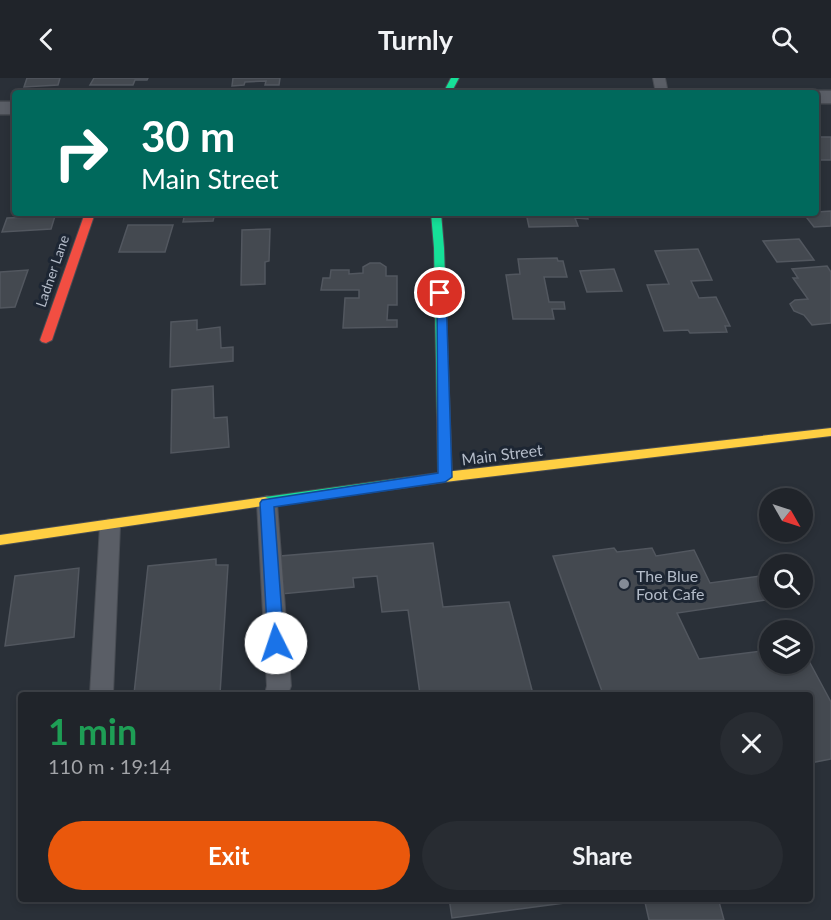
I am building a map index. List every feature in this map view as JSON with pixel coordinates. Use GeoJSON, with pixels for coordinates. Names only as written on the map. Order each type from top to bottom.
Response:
{"type":"FeatureCollection","features":[{"type":"Feature","properties":{"kind":"main road","name":"Ladner Lane"},"geometry":{"type":"LineString","coordinates":[[46,340],[89,216]]}},
{"type":"Feature","properties":{"kind":"main road"},"geometry":{"type":"LineString","coordinates":[[436,216],[445,477]]}},
{"type":"Feature","properties":{"kind":"main road","name":"Main Street"},"geometry":{"type":"LineString","coordinates":[[0,540],[445,477],[831,432]]}},
{"type":"Feature","properties":{"kind":"lane"},"geometry":{"type":"LineString","coordinates":[[267,503],[279,686],[278,692]]}},
{"type":"Feature","properties":{"kind":"lane"},"geometry":{"type":"LineString","coordinates":[[101,692],[110,526]]}},
{"type":"Feature","properties":{"kind":"building"},"geometry":{"type":"Polygon","coordinates":[[[27,78],[60,78],[58,85],[24,87],[27,78]]]}},
{"type":"Feature","properties":{"kind":"building"},"geometry":{"type":"Polygon","coordinates":[[[94,78],[148,78],[147,80],[135,80],[133,85],[90,85],[94,78]]]}},
{"type":"Feature","properties":{"kind":"building"},"geometry":{"type":"Polygon","coordinates":[[[233,78],[280,78],[279,85],[265,85],[266,81],[245,82],[244,85],[232,86],[233,78]]]}},
{"type":"Feature","properties":{"kind":"building"},"geometry":{"type":"Polygon","coordinates":[[[819,137],[831,137],[831,160],[819,160],[819,137]]]}},
{"type":"Feature","properties":{"kind":"building"},"geometry":{"type":"Polygon","coordinates":[[[831,211],[831,226],[814,227],[805,216],[819,216],[819,212],[831,211]]]}},
{"type":"Feature","properties":{"kind":"building"},"geometry":{"type":"Polygon","coordinates":[[[55,216],[51,229],[2,232],[7,218],[55,216]]]}},
{"type":"Feature","properties":{"kind":"building"},"geometry":{"type":"Polygon","coordinates":[[[184,216],[214,216],[213,221],[183,222],[184,216]]]}},
{"type":"Feature","properties":{"kind":"building"},"geometry":{"type":"Polygon","coordinates":[[[527,216],[588,216],[588,219],[575,218],[578,226],[529,227],[527,216]]]}},
{"type":"Feature","properties":{"kind":"building"},"geometry":{"type":"Polygon","coordinates":[[[128,225],[173,225],[165,252],[119,252],[128,225]]]}},
{"type":"Feature","properties":{"kind":"building"},"geometry":{"type":"Polygon","coordinates":[[[270,229],[269,261],[265,262],[265,284],[241,285],[242,230],[270,229]]]}},
{"type":"Feature","properties":{"kind":"building"},"geometry":{"type":"Polygon","coordinates":[[[799,239],[814,260],[777,262],[763,241],[799,239]]]}},
{"type":"Feature","properties":{"kind":"building"},"geometry":{"type":"Polygon","coordinates":[[[698,249],[712,280],[691,281],[699,298],[716,297],[730,326],[725,326],[727,332],[664,331],[647,285],[669,284],[655,251],[698,249]]]}},
{"type":"Feature","properties":{"kind":"building"},"geometry":{"type":"Polygon","coordinates":[[[557,258],[558,261],[563,261],[567,277],[544,277],[549,302],[564,302],[565,309],[552,309],[554,319],[513,319],[506,275],[520,274],[518,259],[557,258]]]}},
{"type":"Feature","properties":{"kind":"building"},"geometry":{"type":"Polygon","coordinates":[[[370,263],[380,263],[386,267],[386,276],[397,276],[397,305],[388,305],[387,320],[397,320],[397,327],[343,328],[345,298],[359,298],[359,290],[321,290],[323,278],[330,278],[331,270],[349,270],[349,274],[363,273],[363,267],[370,263]]]}},
{"type":"Feature","properties":{"kind":"building"},"geometry":{"type":"Polygon","coordinates":[[[827,266],[831,272],[831,323],[812,325],[804,315],[794,311],[790,304],[795,300],[808,299],[793,278],[798,278],[792,269],[827,266]]]}},
{"type":"Feature","properties":{"kind":"building"},"geometry":{"type":"Polygon","coordinates":[[[614,269],[622,291],[587,292],[580,271],[614,269]]]}},
{"type":"Feature","properties":{"kind":"building"},"geometry":{"type":"Polygon","coordinates":[[[28,270],[15,307],[0,308],[0,272],[28,270]]]}},
{"type":"Feature","properties":{"kind":"building"},"geometry":{"type":"Polygon","coordinates":[[[197,320],[197,330],[220,327],[221,348],[233,347],[233,361],[170,367],[171,322],[197,320]]]}},
{"type":"Feature","properties":{"kind":"building"},"geometry":{"type":"Polygon","coordinates":[[[213,386],[214,418],[227,417],[229,447],[171,453],[172,390],[213,386]]]}},
{"type":"Feature","properties":{"kind":"building"},"geometry":{"type":"Polygon","coordinates":[[[433,543],[443,607],[509,602],[532,692],[420,692],[408,610],[382,612],[377,576],[353,578],[354,587],[281,594],[280,556],[433,543]]]}},
{"type":"Feature","properties":{"kind":"building"},"geometry":{"type":"Polygon","coordinates":[[[614,548],[617,552],[652,548],[656,556],[694,550],[710,583],[759,576],[759,601],[677,613],[699,659],[759,651],[759,674],[813,674],[813,668],[831,702],[831,759],[813,762],[813,692],[602,692],[553,556],[614,548]]]}},
{"type":"Feature","properties":{"kind":"building"},"geometry":{"type":"Polygon","coordinates":[[[216,559],[216,565],[228,565],[220,692],[134,692],[148,566],[216,559]]]}},
{"type":"Feature","properties":{"kind":"building"},"geometry":{"type":"Polygon","coordinates":[[[79,568],[74,637],[5,646],[15,576],[79,568]]]}},
{"type":"Feature","properties":{"kind":"building"},"geometry":{"type":"Polygon","coordinates":[[[450,902],[572,902],[452,918],[450,902]]]}},
{"type":"Feature","properties":{"kind":"building"},"geometry":{"type":"Polygon","coordinates":[[[645,902],[719,902],[724,920],[649,920],[645,902]]]}},
{"type":"Feature","properties":{"kind":"traffic: fast"},"geometry":{"type":"LineString","coordinates":[[449,90],[455,78]]}},
{"type":"Feature","properties":{"kind":"traffic: fast"},"geometry":{"type":"LineString","coordinates":[[265,502],[445,477],[436,216]]}},
{"type":"Feature","properties":{"kind":"traffic: slow"},"geometry":{"type":"LineString","coordinates":[[445,477],[831,432]]}},
{"type":"Feature","properties":{"kind":"traffic: slow"},"geometry":{"type":"LineString","coordinates":[[0,540],[265,502]]}},
{"type":"Feature","properties":{"kind":"traffic: jam"},"geometry":{"type":"LineString","coordinates":[[46,340],[89,216]]}},
{"type":"Feature","properties":{"kind":"place","name":"The Blue Foot Cafe"},"geometry":{"type":"Point","coordinates":[624,584]}},
{"type":"Feature","properties":{"kind":"route"},"geometry":{"type":"LineString","coordinates":[[276,643],[267,503],[445,477],[440,293]]}}]}
